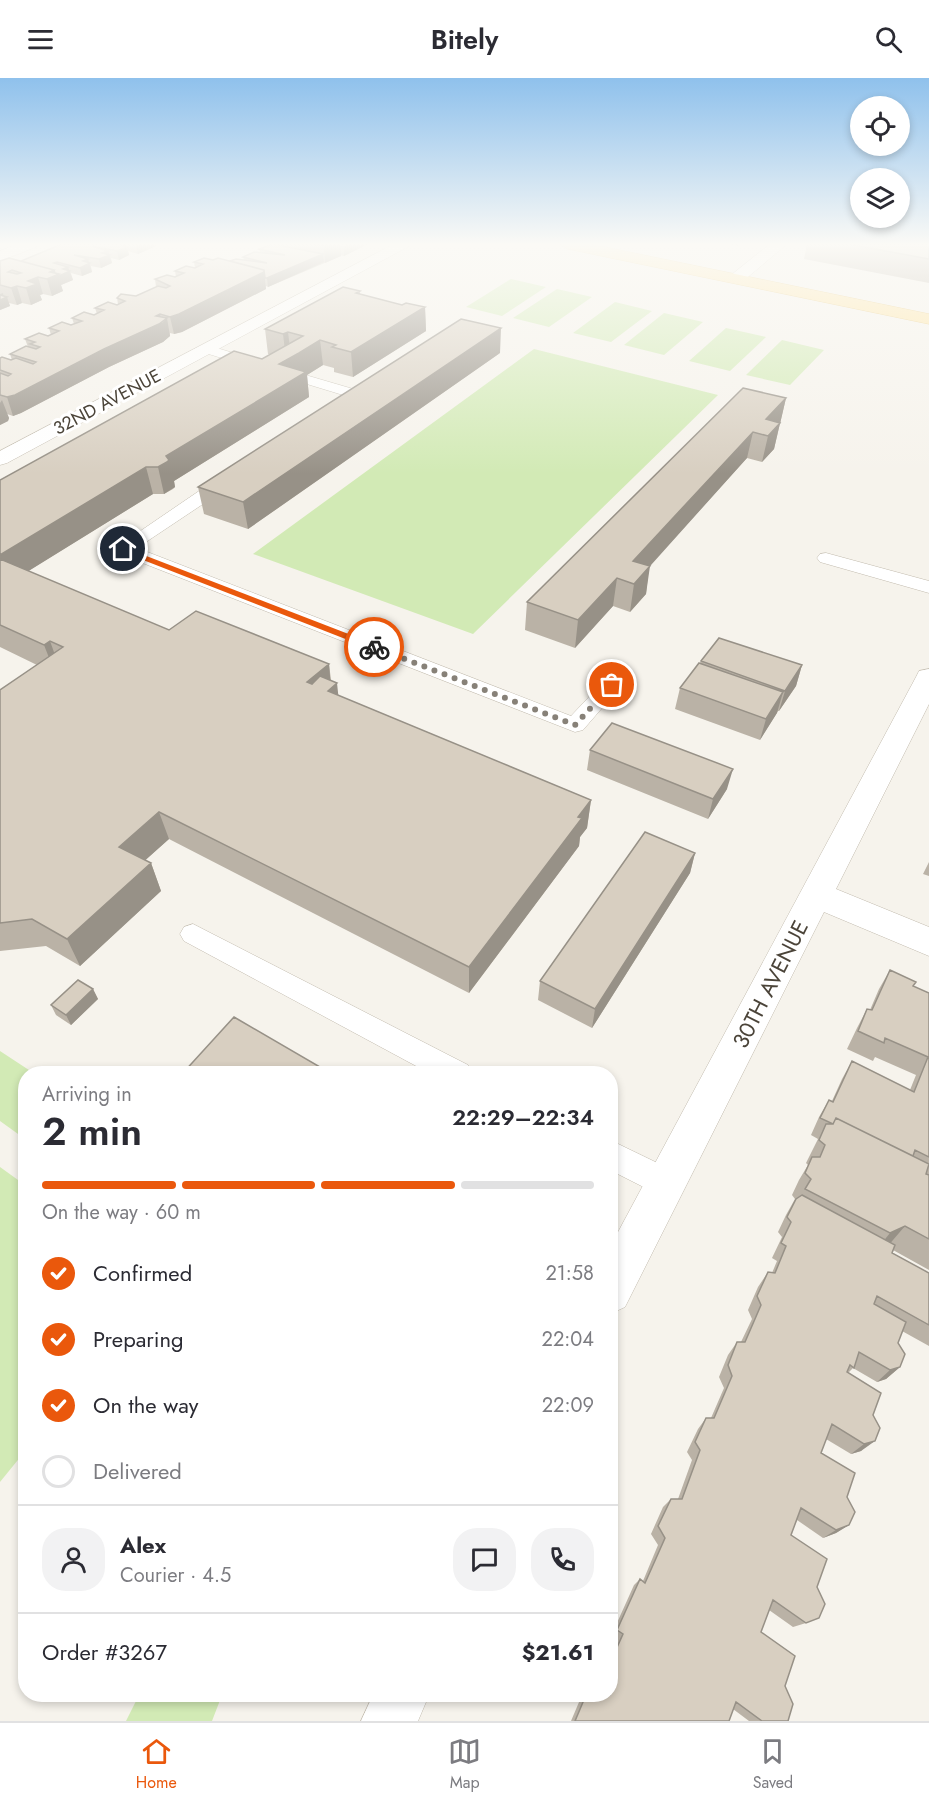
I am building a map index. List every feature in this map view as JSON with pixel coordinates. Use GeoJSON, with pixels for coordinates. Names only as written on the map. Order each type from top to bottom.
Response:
{"type":"FeatureCollection","features":[{"type":"Feature","properties":{"kind":"street","name":"32ND AVENUE"},"geometry":{"type":"LineString","coordinates":[[0,459],[260,321]]}},
{"type":"Feature","properties":{"kind":"street","name":"30TH AVENUE"},"geometry":{"type":"LineString","coordinates":[[618,1277],[929,676]]}},
{"type":"Feature","properties":{"kind":"street"},"geometry":{"type":"LineString","coordinates":[[816,895],[929,942]]}},
{"type":"Feature","properties":{"kind":"street"},"geometry":{"type":"LineString","coordinates":[[388,1721],[398,1702]]}},
{"type":"Feature","properties":{"kind":"lane"},"geometry":{"type":"LineString","coordinates":[[207,349],[273,369]]}},
{"type":"Feature","properties":{"kind":"lane"},"geometry":{"type":"LineString","coordinates":[[302,378],[355,394],[316,420]]}},
{"type":"Feature","properties":{"kind":"lane"},"geometry":{"type":"LineString","coordinates":[[249,465],[123,549],[575,725],[612,685]]}},
{"type":"Feature","properties":{"kind":"lane"},"geometry":{"type":"LineString","coordinates":[[826,558],[929,587]]}},
{"type":"Feature","properties":{"kind":"lane"},"geometry":{"type":"LineString","coordinates":[[193,934],[443,1066]]}},
{"type":"Feature","properties":{"kind":"lane"},"geometry":{"type":"LineString","coordinates":[[618,1158],[666,1184]]}},
{"type":"Feature","properties":{"kind":"green space"},"geometry":{"type":"Polygon","coordinates":[[[524,321],[558,321],[549,327],[524,321]]]}},
{"type":"Feature","properties":{"kind":"green space"},"geometry":{"type":"Polygon","coordinates":[[[590,321],[639,321],[611,342],[573,333],[590,321]]]}},
{"type":"Feature","properties":{"kind":"green space"},"geometry":{"type":"Polygon","coordinates":[[[654,321],[703,322],[664,355],[624,345],[654,321]]]}},
{"type":"Feature","properties":{"kind":"green space"},"geometry":{"type":"Polygon","coordinates":[[[726,328],[766,337],[730,371],[689,361],[726,328]]]}},
{"type":"Feature","properties":{"kind":"green space"},"geometry":{"type":"Polygon","coordinates":[[[782,340],[824,350],[790,385],[746,375],[782,340]]]}},
{"type":"Feature","properties":{"kind":"green space"},"geometry":{"type":"Polygon","coordinates":[[[534,349],[718,395],[473,634],[253,554],[534,349]]]}},
{"type":"Feature","properties":{"kind":"green space"},"geometry":{"type":"Polygon","coordinates":[[[0,1051],[23,1066],[18,1066],[18,1134],[0,1121],[0,1051]]]}},
{"type":"Feature","properties":{"kind":"green space"},"geometry":{"type":"Polygon","coordinates":[[[0,1167],[18,1180],[18,1460],[0,1482],[0,1167]]]}},
{"type":"Feature","properties":{"kind":"green space"},"geometry":{"type":"Polygon","coordinates":[[[136,1702],[219,1702],[212,1721],[126,1721],[136,1702]]]}},
{"type":"Feature","properties":{"kind":"building"},"geometry":{"type":"Polygon","coordinates":[[[82,321],[163,321],[15,395],[7,397],[0,395],[0,373],[8,376],[11,374],[0,370],[0,358],[11,360],[16,358],[33,364],[36,362],[10,354],[26,346],[36,349],[40,347],[30,344],[35,342],[25,339],[39,333],[48,336],[59,331],[49,328],[62,322],[71,325],[82,321]]]}},
{"type":"Feature","properties":{"kind":"building"},"geometry":{"type":"Polygon","coordinates":[[[280,321],[403,321],[351,352],[332,347],[336,345],[320,340],[279,364],[306,372],[166,456],[169,460],[167,462],[158,467],[146,467],[0,555],[0,480],[234,351],[262,359],[303,336],[265,329],[280,321]]]}},
{"type":"Feature","properties":{"kind":"building"},"geometry":{"type":"Polygon","coordinates":[[[458,321],[501,328],[243,502],[198,487],[458,321]]]}},
{"type":"Feature","properties":{"kind":"building"},"geometry":{"type":"Polygon","coordinates":[[[743,388],[786,398],[766,419],[780,423],[768,436],[753,432],[633,561],[650,566],[634,584],[617,578],[578,620],[527,602],[743,388]]]}},
{"type":"Feature","properties":{"kind":"building"},"geometry":{"type":"Polygon","coordinates":[[[0,559],[169,630],[196,611],[329,664],[307,682],[312,684],[320,676],[337,683],[328,691],[591,800],[578,817],[582,818],[469,967],[159,812],[119,847],[151,863],[67,939],[32,919],[0,923],[0,690],[63,647],[50,641],[44,645],[0,625],[0,559]]]}},
{"type":"Feature","properties":{"kind":"building"},"geometry":{"type":"Polygon","coordinates":[[[719,638],[802,665],[785,691],[701,661],[719,638]]]}},
{"type":"Feature","properties":{"kind":"building"},"geometry":{"type":"Polygon","coordinates":[[[699,663],[783,692],[766,719],[680,688],[699,663]]]}},
{"type":"Feature","properties":{"kind":"building"},"geometry":{"type":"Polygon","coordinates":[[[612,723],[733,769],[713,799],[590,750],[612,723]]]}},
{"type":"Feature","properties":{"kind":"building"},"geometry":{"type":"Polygon","coordinates":[[[645,832],[695,853],[595,1009],[540,981],[645,832]]]}},
{"type":"Feature","properties":{"kind":"building"},"geometry":{"type":"Polygon","coordinates":[[[890,970],[916,982],[913,986],[929,993],[929,1157],[915,1150],[913,1156],[836,1118],[833,1124],[820,1118],[829,1100],[833,1102],[852,1061],[914,1092],[928,1057],[885,1038],[884,1043],[858,1031],[867,1009],[872,1010],[890,970]]]}},
{"type":"Feature","properties":{"kind":"building"},"geometry":{"type":"Polygon","coordinates":[[[78,980],[93,989],[66,1015],[51,1005],[78,980]]]}},
{"type":"Feature","properties":{"kind":"building"},"geometry":{"type":"Polygon","coordinates":[[[234,1017],[318,1066],[189,1066],[234,1017]]]}},
{"type":"Feature","properties":{"kind":"building"},"geometry":{"type":"Polygon","coordinates":[[[836,1118],[929,1164],[926,1174],[929,1175],[929,1239],[905,1226],[890,1233],[805,1189],[811,1179],[805,1173],[812,1157],[820,1157],[825,1145],[819,1140],[826,1124],[833,1124],[836,1118]]]}},
{"type":"Feature","properties":{"kind":"building"},"geometry":{"type":"Polygon","coordinates":[[[802,1195],[895,1245],[892,1253],[929,1273],[929,1325],[877,1296],[874,1304],[906,1322],[898,1343],[905,1354],[900,1367],[890,1370],[859,1352],[854,1368],[850,1365],[847,1372],[881,1393],[873,1415],[880,1428],[875,1441],[864,1444],[832,1424],[821,1453],[855,1473],[847,1497],[855,1512],[849,1525],[836,1530],[801,1508],[791,1535],[827,1559],[817,1587],[825,1604],[819,1618],[806,1623],[773,1600],[761,1632],[795,1656],[785,1686],[793,1704],[788,1721],[762,1721],[736,1702],[729,1721],[575,1721],[583,1702],[618,1702],[618,1645],[623,1634],[618,1631],[618,1628],[640,1579],[645,1583],[665,1538],[658,1526],[671,1499],[682,1499],[700,1450],[695,1442],[706,1418],[714,1418],[732,1376],[728,1365],[737,1342],[745,1342],[761,1305],[757,1296],[768,1272],[775,1273],[786,1246],[781,1243],[791,1222],[787,1217],[796,1199],[802,1195]]]}},
{"type":"Feature","properties":{"kind":"way so far"},"geometry":{"type":"LineString","coordinates":[[374,647],[575,725],[612,685]]}},
{"type":"Feature","properties":{"kind":"route"},"geometry":{"type":"LineString","coordinates":[[123,549],[374,647]]}}]}
